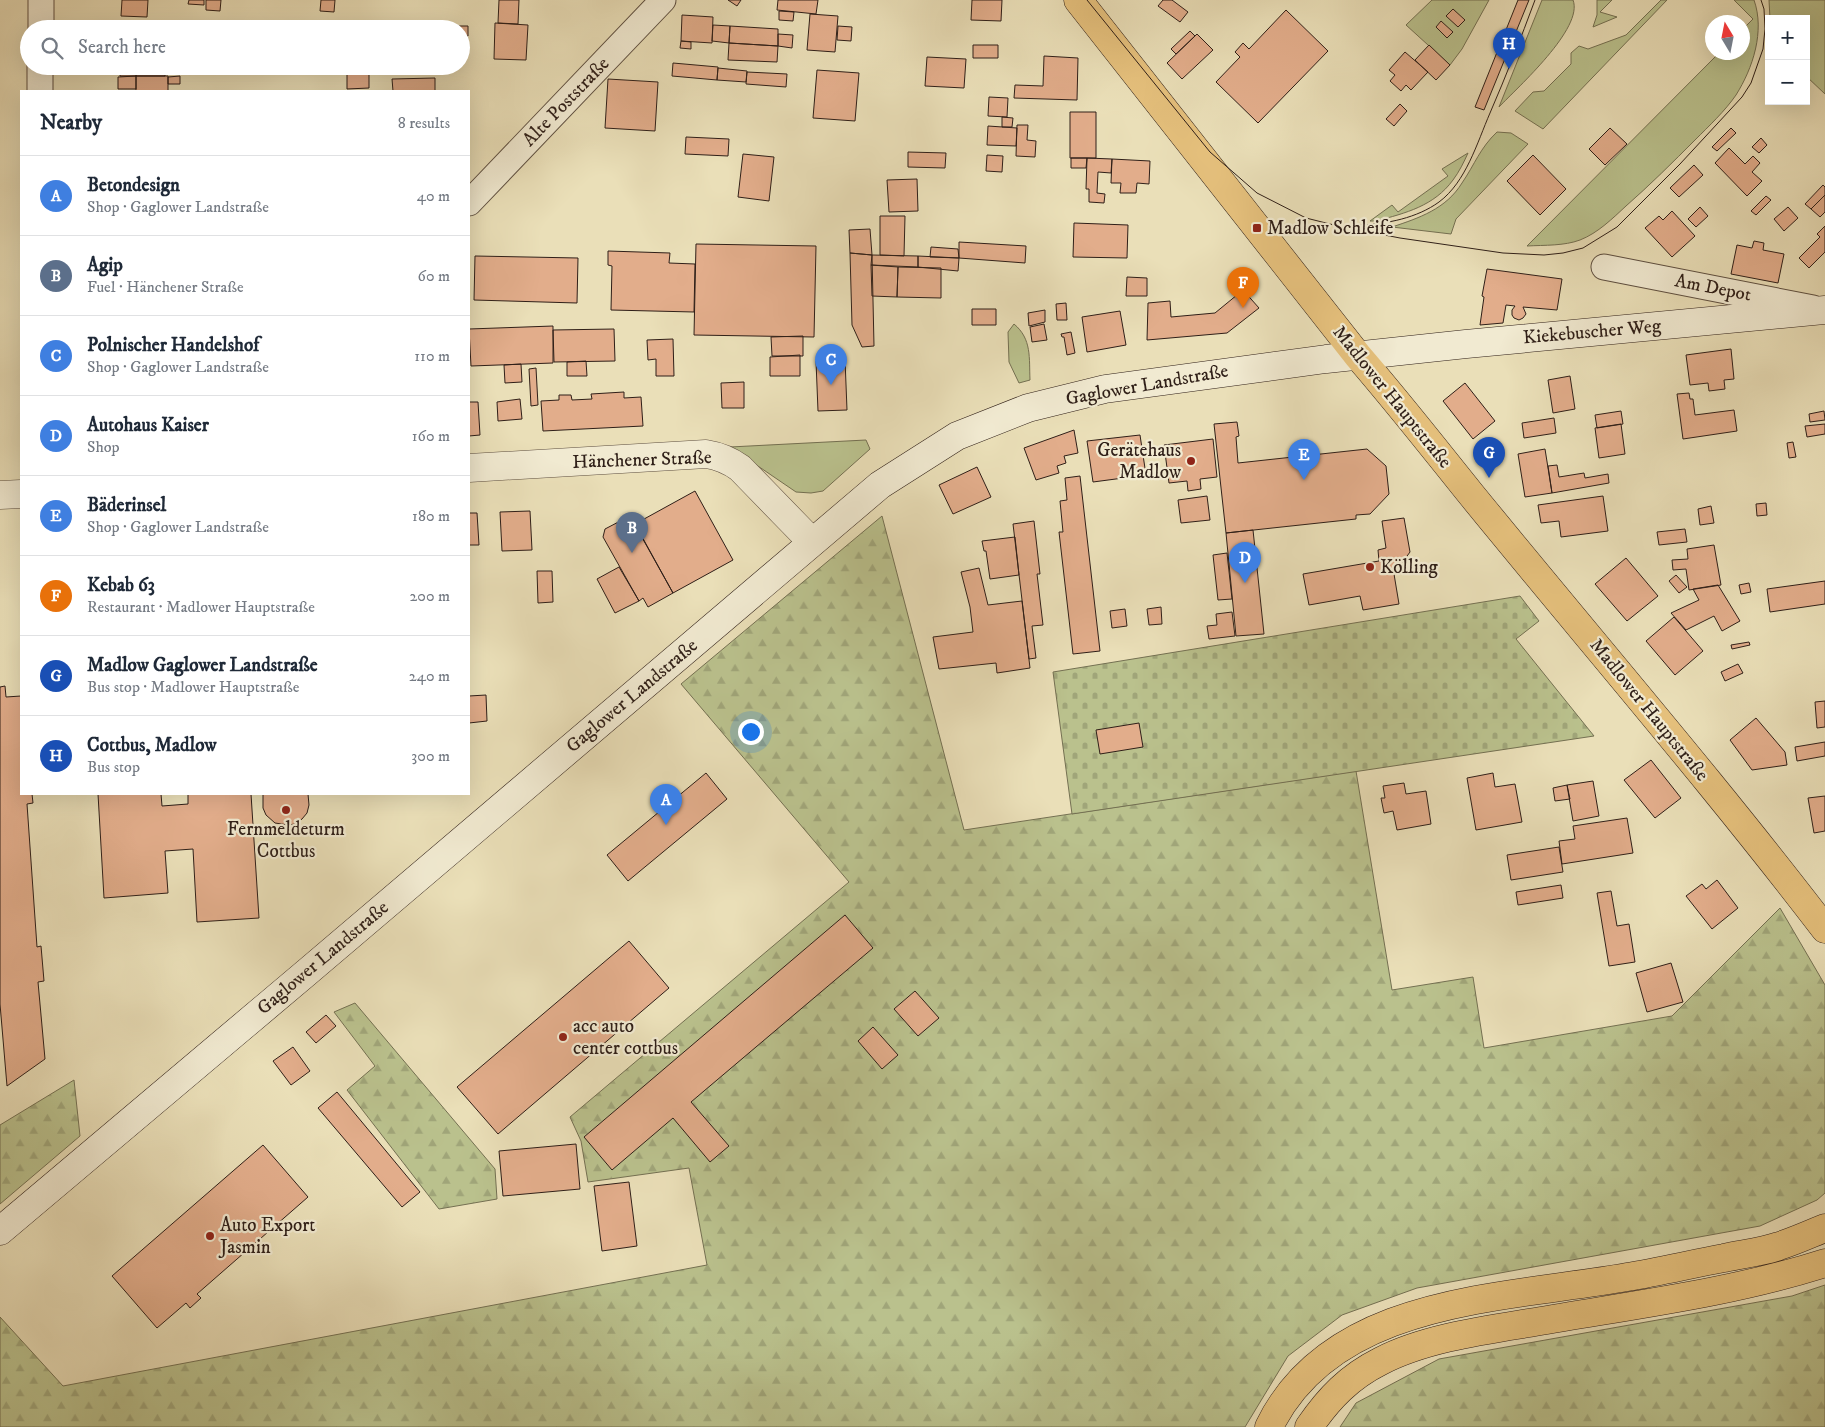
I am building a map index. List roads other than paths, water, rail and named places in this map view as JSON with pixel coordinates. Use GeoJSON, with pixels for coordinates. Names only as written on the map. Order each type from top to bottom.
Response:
{"type":"FeatureCollection","features":[{"type":"Feature","properties":{"kind":"main road","name":"Madlower Hauptstraße"},"geometry":{"type":"LineString","coordinates":[[1078,0],[1358,356],[1407,413],[1470,493],[1632,688],[1825,928]]}},
{"type":"Feature","properties":{"kind":"main road","name":"Kiekebuscher Weg"},"geometry":{"type":"LineString","coordinates":[[1358,356],[1824,310]]}},
{"type":"Feature","properties":{"kind":"main road","name":"Gaglower Landstraße"},"geometry":{"type":"LineString","coordinates":[[0,1232],[880,485],[957,436],[1028,408],[1105,389],[1358,356]]}},
{"type":"Feature","properties":{"kind":"main road","name":"Hänchener Straße"},"geometry":{"type":"LineString","coordinates":[[470,468],[706,454],[718,456],[729,460],[740,468],[812,542]]}},
{"type":"Feature","properties":{"kind":"main road"},"geometry":{"type":"LineString","coordinates":[[0,495],[20,494]]}},
{"type":"Feature","properties":{"kind":"main road"},"geometry":{"type":"LineString","coordinates":[[1269,1427],[1287,1396],[1315,1366],[1349,1342],[1384,1324],[1422,1312],[1466,1302],[1627,1277],[1778,1247],[1825,1228]]}},
{"type":"Feature","properties":{"kind":"main road"},"geometry":{"type":"LineString","coordinates":[[1310,1427],[1325,1405],[1348,1380],[1381,1360],[1420,1346],[1473,1332],[1736,1287],[1792,1274],[1825,1263]]}},
{"type":"Feature","properties":{"kind":"street"},"geometry":{"type":"LineString","coordinates":[[40,20],[41,0]]}},
{"type":"Feature","properties":{"kind":"street","name":"Alte Poststraße"},"geometry":{"type":"LineString","coordinates":[[470,202],[664,0]]}},
{"type":"Feature","properties":{"kind":"street"},"geometry":{"type":"LineString","coordinates":[[40,75],[40,90]]}},
{"type":"Feature","properties":{"kind":"street","name":"Am Depot"},"geometry":{"type":"LineString","coordinates":[[1604,267],[1824,310]]}},
{"type":"Feature","properties":{"kind":"tram line"},"geometry":{"type":"LineString","coordinates":[[1087,0],[1210,152],[1257,193],[1306,218],[1338,226],[1400,238],[1503,253],[1544,255],[1583,248],[1617,227],[1680,164],[1742,97],[1751,83],[1763,49],[1765,29],[1764,9],[1761,0]]}},
{"type":"Feature","properties":{"kind":"tram line"},"geometry":{"type":"LineString","coordinates":[[1360,225],[1391,222],[1421,212],[1439,202],[1457,184],[1470,161],[1535,0]]}},
{"type":"Feature","properties":{"kind":"place","name":"Cottbus, Madlow"},"geometry":{"type":"Point","coordinates":[1509,69]}},
{"type":"Feature","properties":{"kind":"place","name":"Madlow Schleife"},"geometry":{"type":"Point","coordinates":[1257,228]}},
{"type":"Feature","properties":{"kind":"place","name":"Kebab 63"},"geometry":{"type":"Point","coordinates":[1243,308]}},
{"type":"Feature","properties":{"kind":"place","name":"Polnischer Handelshof"},"geometry":{"type":"Point","coordinates":[831,385]}},
{"type":"Feature","properties":{"kind":"place","name":"Gerätehaus Madlow"},"geometry":{"type":"Point","coordinates":[1191,461]}},
{"type":"Feature","properties":{"kind":"place","name":"Madlow Gaglower Landstraße"},"geometry":{"type":"Point","coordinates":[1489,478]}},
{"type":"Feature","properties":{"kind":"place","name":"Bäderinsel"},"geometry":{"type":"Point","coordinates":[1304,480]}},
{"type":"Feature","properties":{"kind":"place","name":"Agip"},"geometry":{"type":"Point","coordinates":[632,553]}},
{"type":"Feature","properties":{"kind":"place","name":"Kölling"},"geometry":{"type":"Point","coordinates":[1370,567]}},
{"type":"Feature","properties":{"kind":"place","name":"Autohaus Kaiser"},"geometry":{"type":"Point","coordinates":[1245,583]}},
{"type":"Feature","properties":{"kind":"place","name":"Fernmeldeturm Cottbus"},"geometry":{"type":"Point","coordinates":[286,810]}},
{"type":"Feature","properties":{"kind":"place","name":"Betondesign"},"geometry":{"type":"Point","coordinates":[666,825]}},
{"type":"Feature","properties":{"kind":"place","name":"acc auto center cottbus"},"geometry":{"type":"Point","coordinates":[563,1037]}},
{"type":"Feature","properties":{"kind":"place","name":"Auto Export Jasmin"},"geometry":{"type":"Point","coordinates":[210,1236]}}]}
